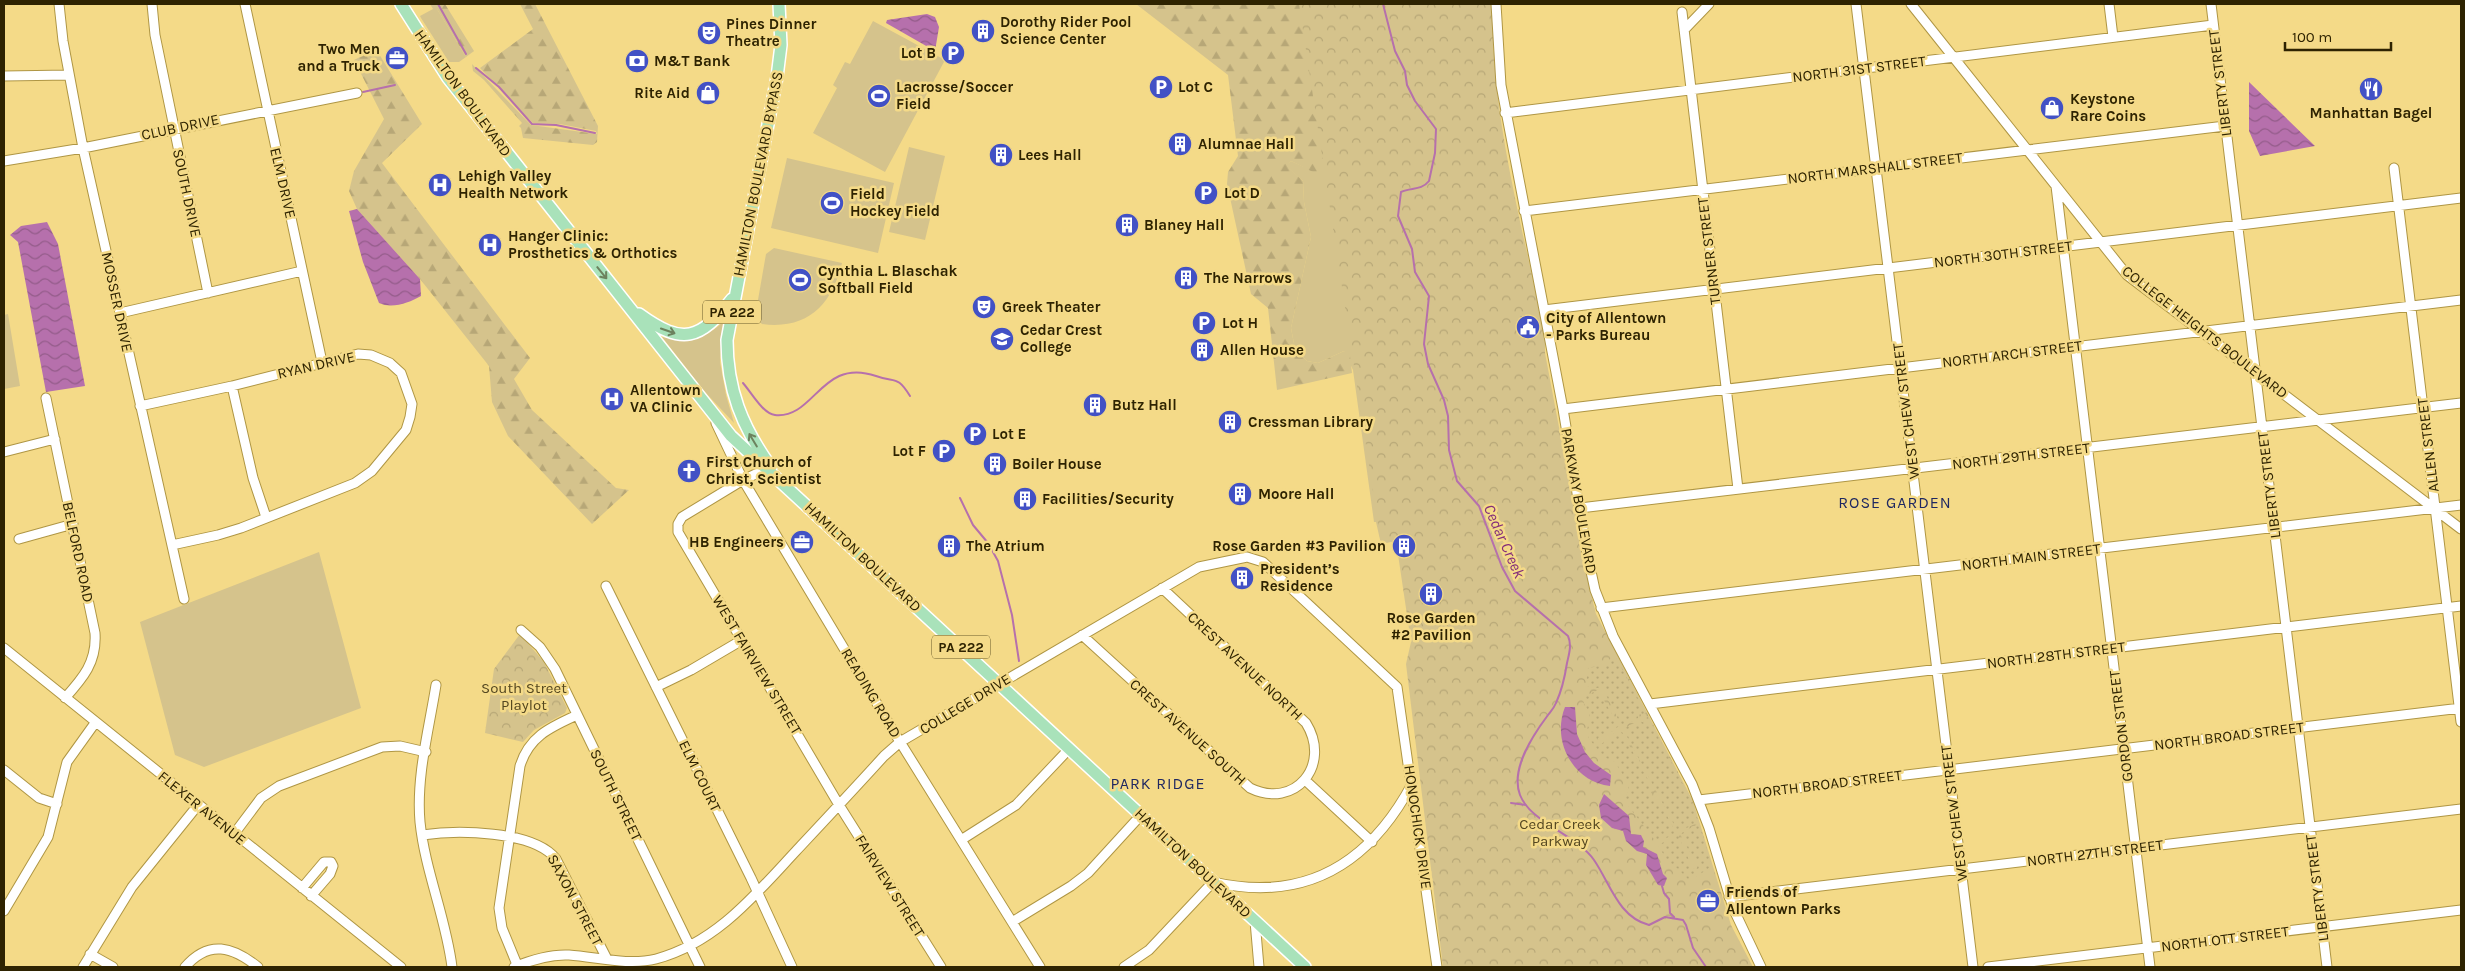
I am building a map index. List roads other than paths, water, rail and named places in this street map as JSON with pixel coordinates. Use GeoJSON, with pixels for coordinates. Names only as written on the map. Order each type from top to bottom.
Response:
{"type":"FeatureCollection","features":[{"type":"Feature","properties":{"kind":"main road","name":"HAMILTON BOULEVARD"},"geometry":{"type":"LineString","coordinates":[[401,4],[448,78],[712,414],[739,444],[1305,967]]}},
{"type":"Feature","properties":{"kind":"main road","name":"HAMILTON BOULEVARD BYPASS"},"geometry":{"type":"LineString","coordinates":[[779,4],[781,45],[778,77],[727,340],[732,393],[745,426],[780,480]]}},
{"type":"Feature","properties":{"kind":"main road"},"geometry":{"type":"LineString","coordinates":[[627,305],[656,327],[683,335],[706,328],[718,317],[735,295]]}},
{"type":"Feature","properties":{"kind":"street","name":"MOSSER DRIVE"},"geometry":{"type":"LineString","coordinates":[[58,4],[83,148],[184,599]]}},
{"type":"Feature","properties":{"kind":"street","name":"SOUTH DRIVE"},"geometry":{"type":"LineString","coordinates":[[152,4],[155,35],[208,293]]}},
{"type":"Feature","properties":{"kind":"street","name":"ELM DRIVE"},"geometry":{"type":"LineString","coordinates":[[245,4],[266,110],[322,362]]}},
{"type":"Feature","properties":{"kind":"street","name":"PARKWAY BOULEVARD"},"geometry":{"type":"LineString","coordinates":[[1496,4],[1498,58],[1505,113],[1563,409],[1590,572],[1601,608],[1699,800],[1729,897],[1741,930],[1758,965]]}},
{"type":"Feature","properties":{"kind":"street"},"geometry":{"type":"LineString","coordinates":[[1684,30],[1709,4]]}},
{"type":"Feature","properties":{"kind":"street","name":"WEST CHEW STREET"},"geometry":{"type":"LineString","coordinates":[[1855,4],[1973,967]]}},
{"type":"Feature","properties":{"kind":"street","name":"COLLEGE HEIGHTS BOULEVARD"},"geometry":{"type":"LineString","coordinates":[[1911,4],[2127,275],[2436,508],[2461,529]]}},
{"type":"Feature","properties":{"kind":"street"},"geometry":{"type":"LineString","coordinates":[[2109,4],[2113,37]]}},
{"type":"Feature","properties":{"kind":"street","name":"LIBERTY STREET"},"geometry":{"type":"LineString","coordinates":[[2211,4],[2327,967]]}},
{"type":"Feature","properties":{"kind":"street","name":"TURNER STREET"},"geometry":{"type":"LineString","coordinates":[[1682,12],[1701,188],[1738,489]]}},
{"type":"Feature","properties":{"kind":"street","name":"NORTH 31ST STREET"},"geometry":{"type":"LineString","coordinates":[[1505,113],[2213,25]]}},
{"type":"Feature","properties":{"kind":"street"},"geometry":{"type":"LineString","coordinates":[[4,76],[69,75]]}},
{"type":"Feature","properties":{"kind":"street","name":"CLUB DRIVE"},"geometry":{"type":"LineString","coordinates":[[4,161],[83,148],[357,93]]}},
{"type":"Feature","properties":{"kind":"street","name":"NORTH MARSHALL STREET"},"geometry":{"type":"LineString","coordinates":[[1524,211],[1701,188],[2225,126]]}},
{"type":"Feature","properties":{"kind":"street","name":"ALLEN STREET"},"geometry":{"type":"LineString","coordinates":[[2394,168],[2461,722]]}},
{"type":"Feature","properties":{"kind":"street","name":"GORDON STREET"},"geometry":{"type":"LineString","coordinates":[[2056,186],[2150,967]]}},
{"type":"Feature","properties":{"kind":"street","name":"NORTH 30TH STREET"},"geometry":{"type":"LineString","coordinates":[[1544,310],[2461,198]]}},
{"type":"Feature","properties":{"kind":"street"},"geometry":{"type":"LineString","coordinates":[[120,313],[302,271]]}},
{"type":"Feature","properties":{"kind":"street","name":"NORTH ARCH STREET"},"geometry":{"type":"LineString","coordinates":[[1563,409],[2461,300]]}},
{"type":"Feature","properties":{"kind":"street","name":"RYAN DRIVE"},"geometry":{"type":"LineString","coordinates":[[140,406],[232,386],[358,354],[371,355],[390,363],[401,373],[408,388],[412,404],[406,430],[383,460],[364,478],[218,535],[172,545]]}},
{"type":"Feature","properties":{"kind":"street"},"geometry":{"type":"LineString","coordinates":[[232,386],[253,478],[266,517]]}},
{"type":"Feature","properties":{"kind":"street","name":"BELFORD ROAD"},"geometry":{"type":"LineString","coordinates":[[46,398],[73,524],[95,643],[89,668],[65,698]]}},
{"type":"Feature","properties":{"kind":"street","name":"NORTH 29TH STREET"},"geometry":{"type":"LineString","coordinates":[[1580,508],[2461,403]]}},
{"type":"Feature","properties":{"kind":"street","name":"READING ROAD"},"geometry":{"type":"LineString","coordinates":[[712,414],[743,480],[900,742],[1040,967]]}},
{"type":"Feature","properties":{"kind":"street"},"geometry":{"type":"LineString","coordinates":[[4,452],[55,439]]}},
{"type":"Feature","properties":{"kind":"street"},"geometry":{"type":"LineString","coordinates":[[743,480],[766,469]]}},
{"type":"Feature","properties":{"kind":"street","name":"WEST FAIRVIEW STREET"},"geometry":{"type":"LineString","coordinates":[[743,480],[682,517],[678,524],[678,532],[839,804]]}},
{"type":"Feature","properties":{"kind":"street","name":"NORTH MAIN STREET"},"geometry":{"type":"LineString","coordinates":[[1601,608],[2461,505]]}},
{"type":"Feature","properties":{"kind":"street"},"geometry":{"type":"LineString","coordinates":[[19,540],[73,524]]}},
{"type":"Feature","properties":{"kind":"street","name":"COLLEGE DRIVE"},"geometry":{"type":"LineString","coordinates":[[516,967],[555,956],[644,961],[667,956],[710,935],[726,923],[758,893],[839,804],[900,742],[1205,564],[1247,557],[1258,558],[1397,687]]}},
{"type":"Feature","properties":{"kind":"street","name":"ELM COURT"},"geometry":{"type":"LineString","coordinates":[[606,586],[758,893],[792,967]]}},
{"type":"Feature","properties":{"kind":"street","name":"CREST AVENUE NORTH"},"geometry":{"type":"LineString","coordinates":[[1162,588],[1306,723],[1315,748],[1313,765],[1305,780]]}},
{"type":"Feature","properties":{"kind":"street","name":"NORTH 28TH STREET"},"geometry":{"type":"LineString","coordinates":[[1650,704],[2461,606]]}},
{"type":"Feature","properties":{"kind":"street","name":"SOUTH STREET"},"geometry":{"type":"LineString","coordinates":[[521,630],[532,638],[548,658],[700,967]]}},
{"type":"Feature","properties":{"kind":"street","name":"CREST AVENUE SOUTH"},"geometry":{"type":"LineString","coordinates":[[1082,635],[1250,788],[1276,794],[1292,790],[1305,780]]}},
{"type":"Feature","properties":{"kind":"street"},"geometry":{"type":"LineString","coordinates":[[656,687],[742,640]]}},
{"type":"Feature","properties":{"kind":"street","name":"FLEXER AVENUE"},"geometry":{"type":"LineString","coordinates":[[4,648],[401,967]]}},
{"type":"Feature","properties":{"kind":"street"},"geometry":{"type":"LineString","coordinates":[[436,685],[420,804],[422,835],[446,929],[452,967]]}},
{"type":"Feature","properties":{"kind":"street","name":"HONOCHICK DRIVE"},"geometry":{"type":"LineString","coordinates":[[1397,687],[1437,967]]}},
{"type":"Feature","properties":{"kind":"street","name":"NORTH BROAD STREET"},"geometry":{"type":"LineString","coordinates":[[1699,800],[2460,708]]}},
{"type":"Feature","properties":{"kind":"street"},"geometry":{"type":"LineString","coordinates":[[516,967],[502,928],[499,908],[520,766],[526,749],[546,730],[577,715]]}},
{"type":"Feature","properties":{"kind":"street"},"geometry":{"type":"LineString","coordinates":[[4,911],[48,837],[67,762],[95,723]]}},
{"type":"Feature","properties":{"kind":"street"},"geometry":{"type":"LineString","coordinates":[[234,834],[261,798],[279,786],[382,747],[400,746],[426,752]]}},
{"type":"Feature","properties":{"kind":"street"},"geometry":{"type":"LineString","coordinates":[[961,840],[1016,805],[1069,749]]}},
{"type":"Feature","properties":{"kind":"street"},"geometry":{"type":"LineString","coordinates":[[4,770],[35,796],[57,804]]}},
{"type":"Feature","properties":{"kind":"street"},"geometry":{"type":"LineString","coordinates":[[1305,780],[1372,842]]}},
{"type":"Feature","properties":{"kind":"street"},"geometry":{"type":"LineString","coordinates":[[1124,967],[1150,950],[1213,882],[1254,888],[1301,882],[1344,864],[1372,842],[1394,815],[1412,784]]}},
{"type":"Feature","properties":{"kind":"street","name":"FAIRVIEW STREET"},"geometry":{"type":"LineString","coordinates":[[839,804],[941,967]]}},
{"type":"Feature","properties":{"kind":"street"},"geometry":{"type":"LineString","coordinates":[[82,967],[132,887],[198,805]]}},
{"type":"Feature","properties":{"kind":"street","name":"NORTH 27TH STREET"},"geometry":{"type":"LineString","coordinates":[[1729,897],[2461,809]]}},
{"type":"Feature","properties":{"kind":"street"},"geometry":{"type":"LineString","coordinates":[[1012,922],[1071,886],[1088,873],[1141,815]]}},
{"type":"Feature","properties":{"kind":"street","name":"SAXON STREET"},"geometry":{"type":"LineString","coordinates":[[422,835],[464,831],[538,844],[550,852],[607,959]]}},
{"type":"Feature","properties":{"kind":"street"},"geometry":{"type":"LineString","coordinates":[[302,888],[324,862],[330,862],[333,866],[332,871],[311,896]]}},
{"type":"Feature","properties":{"kind":"street"},"geometry":{"type":"LineString","coordinates":[[4,891],[12,898]]}},
{"type":"Feature","properties":{"kind":"street","name":"NORTH OTT STREET"},"geometry":{"type":"LineString","coordinates":[[1988,967],[2461,910]]}},
{"type":"Feature","properties":{"kind":"street"},"geometry":{"type":"LineString","coordinates":[[1255,921],[1259,967]]}},
{"type":"Feature","properties":{"kind":"street"},"geometry":{"type":"LineString","coordinates":[[185,967],[197,955],[221,949],[243,955],[258,967]]}},
{"type":"Feature","properties":{"kind":"street"},"geometry":{"type":"LineString","coordinates":[[90,954],[113,967]]}},
{"type":"Feature","properties":{"kind":"water"},"geometry":{"type":"Polygon","coordinates":[[[927,14],[935,17],[939,27],[935,51],[886,23],[887,20],[927,14]]]}},
{"type":"Feature","properties":{"kind":"water"},"geometry":{"type":"Polygon","coordinates":[[[2249,82],[2315,146],[2260,156],[2249,131],[2249,82]]]}},
{"type":"Feature","properties":{"kind":"water"},"geometry":{"type":"Polygon","coordinates":[[[357,209],[420,279],[421,296],[400,304],[384,305],[379,303],[363,262],[349,211],[357,209]]]}},
{"type":"Feature","properties":{"kind":"water"},"geometry":{"type":"Polygon","coordinates":[[[47,222],[58,244],[85,386],[46,392],[18,242],[10,235],[21,226],[47,222]]]}},
{"type":"Feature","properties":{"kind":"water"},"geometry":{"type":"Polygon","coordinates":[[[1565,707],[1575,707],[1577,734],[1585,752],[1594,763],[1611,775],[1610,786],[1597,783],[1586,777],[1569,758],[1561,734],[1561,720],[1565,707]]]}},
{"type":"Feature","properties":{"kind":"water"},"geometry":{"type":"Polygon","coordinates":[[[1604,794],[1629,816],[1631,834],[1641,835],[1644,841],[1643,847],[1657,854],[1663,874],[1667,878],[1664,886],[1658,885],[1646,865],[1647,854],[1637,851],[1626,841],[1623,831],[1612,828],[1601,818],[1599,805],[1604,794]]]}},
{"type":"Feature","properties":{"kind":"waterway"},"geometry":{"type":"LineString","coordinates":[[438,4],[466,54]]}},
{"type":"Feature","properties":{"kind":"waterway","name":"Cedar Creek"},"geometry":{"type":"LineString","coordinates":[[1383,4],[1395,51],[1405,71],[1407,85],[1415,101],[1436,129],[1435,153],[1429,181],[1419,188],[1401,192],[1398,216],[1412,249],[1415,272],[1429,296],[1424,344],[1428,364],[1444,400],[1448,416],[1449,450],[1457,481],[1479,506],[1502,567],[1515,591],[1568,636],[1570,643],[1562,688],[1558,698],[1530,742],[1521,764],[1518,774],[1520,795],[1534,813],[1586,851],[1600,869],[1622,907],[1630,915],[1638,921],[1649,925],[1665,917],[1683,920],[1693,948],[1706,967]]}},
{"type":"Feature","properties":{"kind":"waterway"},"geometry":{"type":"LineString","coordinates":[[476,68],[499,87],[532,124],[556,125],[595,133]]}},
{"type":"Feature","properties":{"kind":"waterway"},"geometry":{"type":"LineString","coordinates":[[363,92],[395,85]]}},
{"type":"Feature","properties":{"kind":"waterway"},"geometry":{"type":"LineString","coordinates":[[743,383],[762,407],[775,415],[789,414],[800,408],[830,381],[843,375],[858,372],[899,382],[910,396]]}},
{"type":"Feature","properties":{"kind":"waterway"},"geometry":{"type":"LineString","coordinates":[[960,498],[973,525],[988,543],[998,561],[1012,615],[1019,661]]}},
{"type":"Feature","properties":{"kind":"waterway"},"geometry":{"type":"LineString","coordinates":[[1511,803],[1526,805]]}},
{"type":"Feature","properties":{"kind":"waterway"},"geometry":{"type":"LineString","coordinates":[[1662,886],[1664,893],[1669,899],[1670,913],[1674,917]]}},
{"type":"Feature","properties":{"kind":"place","name":"Dorothy Rider Pool Science Center"},"geometry":{"type":"Point","coordinates":[983,31]}},
{"type":"Feature","properties":{"kind":"place","name":"Pines Dinner Theatre"},"geometry":{"type":"Point","coordinates":[709,33]}},
{"type":"Feature","properties":{"kind":"place","name":"Lot B"},"geometry":{"type":"Point","coordinates":[953,53]}},
{"type":"Feature","properties":{"kind":"place","name":"Two Men and a Truck"},"geometry":{"type":"Point","coordinates":[397,58]}},
{"type":"Feature","properties":{"kind":"place","name":"M&T Bank"},"geometry":{"type":"Point","coordinates":[637,61]}},
{"type":"Feature","properties":{"kind":"place","name":"Lot C"},"geometry":{"type":"Point","coordinates":[1161,87]}},
{"type":"Feature","properties":{"kind":"place","name":"Manhattan Bagel"},"geometry":{"type":"Point","coordinates":[2371,89]}},
{"type":"Feature","properties":{"kind":"place","name":"Rite Aid"},"geometry":{"type":"Point","coordinates":[708,93]}},
{"type":"Feature","properties":{"kind":"place","name":"Lacrosse/Soccer Field"},"geometry":{"type":"Point","coordinates":[879,96]}},
{"type":"Feature","properties":{"kind":"place","name":"Keystone Rare Coins"},"geometry":{"type":"Point","coordinates":[2052,108]}},
{"type":"Feature","properties":{"kind":"place","name":"Alumnae Hall"},"geometry":{"type":"Point","coordinates":[1180,144]}},
{"type":"Feature","properties":{"kind":"place","name":"Lees Hall"},"geometry":{"type":"Point","coordinates":[1001,155]}},
{"type":"Feature","properties":{"kind":"place","name":"Lehigh Valley Health Network"},"geometry":{"type":"Point","coordinates":[440,185]}},
{"type":"Feature","properties":{"kind":"place","name":"Lot D"},"geometry":{"type":"Point","coordinates":[1206,193]}},
{"type":"Feature","properties":{"kind":"place","name":"Field Hockey Field"},"geometry":{"type":"Point","coordinates":[832,203]}},
{"type":"Feature","properties":{"kind":"place","name":"Blaney Hall"},"geometry":{"type":"Point","coordinates":[1127,225]}},
{"type":"Feature","properties":{"kind":"place","name":"Hanger Clinic: Prosthetics & Orthotics"},"geometry":{"type":"Point","coordinates":[490,245]}},
{"type":"Feature","properties":{"kind":"place","name":"The Narrows"},"geometry":{"type":"Point","coordinates":[1186,278]}},
{"type":"Feature","properties":{"kind":"place","name":"Cynthia L. Blaschak Softball Field"},"geometry":{"type":"Point","coordinates":[800,280]}},
{"type":"Feature","properties":{"kind":"place","name":"Greek Theater"},"geometry":{"type":"Point","coordinates":[984,307]}},
{"type":"Feature","properties":{"kind":"place","name":"Lot H"},"geometry":{"type":"Point","coordinates":[1204,323]}},
{"type":"Feature","properties":{"kind":"place","name":"City of Allentown - Parks Bureau"},"geometry":{"type":"Point","coordinates":[1528,327]}},
{"type":"Feature","properties":{"kind":"place","name":"Cedar Crest College"},"geometry":{"type":"Point","coordinates":[1002,339]}},
{"type":"Feature","properties":{"kind":"place","name":"Allen House"},"geometry":{"type":"Point","coordinates":[1202,350]}},
{"type":"Feature","properties":{"kind":"place","name":"Allentown VA Clinic"},"geometry":{"type":"Point","coordinates":[612,399]}},
{"type":"Feature","properties":{"kind":"place","name":"Butz Hall"},"geometry":{"type":"Point","coordinates":[1095,405]}},
{"type":"Feature","properties":{"kind":"place","name":"Cressman Library"},"geometry":{"type":"Point","coordinates":[1230,422]}},
{"type":"Feature","properties":{"kind":"place","name":"Lot E"},"geometry":{"type":"Point","coordinates":[975,434]}},
{"type":"Feature","properties":{"kind":"place","name":"Lot F"},"geometry":{"type":"Point","coordinates":[944,451]}},
{"type":"Feature","properties":{"kind":"place","name":"Boiler House"},"geometry":{"type":"Point","coordinates":[995,464]}},
{"type":"Feature","properties":{"kind":"place","name":"First Church of Christ, Scientist"},"geometry":{"type":"Point","coordinates":[689,471]}},
{"type":"Feature","properties":{"kind":"place","name":"Moore Hall"},"geometry":{"type":"Point","coordinates":[1240,494]}},
{"type":"Feature","properties":{"kind":"place","name":"Facilities/Security"},"geometry":{"type":"Point","coordinates":[1025,499]}},
{"type":"Feature","properties":{"kind":"place","name":"HB Engineers"},"geometry":{"type":"Point","coordinates":[802,542]}},
{"type":"Feature","properties":{"kind":"place","name":"The Atrium"},"geometry":{"type":"Point","coordinates":[949,546]}},
{"type":"Feature","properties":{"kind":"place","name":"Rose Garden #3 Pavilion"},"geometry":{"type":"Point","coordinates":[1404,546]}},
{"type":"Feature","properties":{"kind":"place","name":"President’s Residence"},"geometry":{"type":"Point","coordinates":[1242,578]}},
{"type":"Feature","properties":{"kind":"place","name":"Rose Garden #2 Pavilion"},"geometry":{"type":"Point","coordinates":[1431,594]}},
{"type":"Feature","properties":{"kind":"place","name":"Friends of Allentown Parks"},"geometry":{"type":"Point","coordinates":[1708,901]}},
{"type":"Feature","properties":{"kind":"district","name":"ROSE GARDEN"},"geometry":{"type":"Point","coordinates":[1895,502]}},
{"type":"Feature","properties":{"kind":"district","name":"PARK RIDGE"},"geometry":{"type":"Point","coordinates":[1158,783]}},
{"type":"Feature","properties":{"kind":"park label","name":"South Street Playlot"},"geometry":{"type":"Point","coordinates":[524,696]}},
{"type":"Feature","properties":{"kind":"park label","name":"Cedar Creek Parkway"},"geometry":{"type":"Point","coordinates":[1560,832]}}]}
